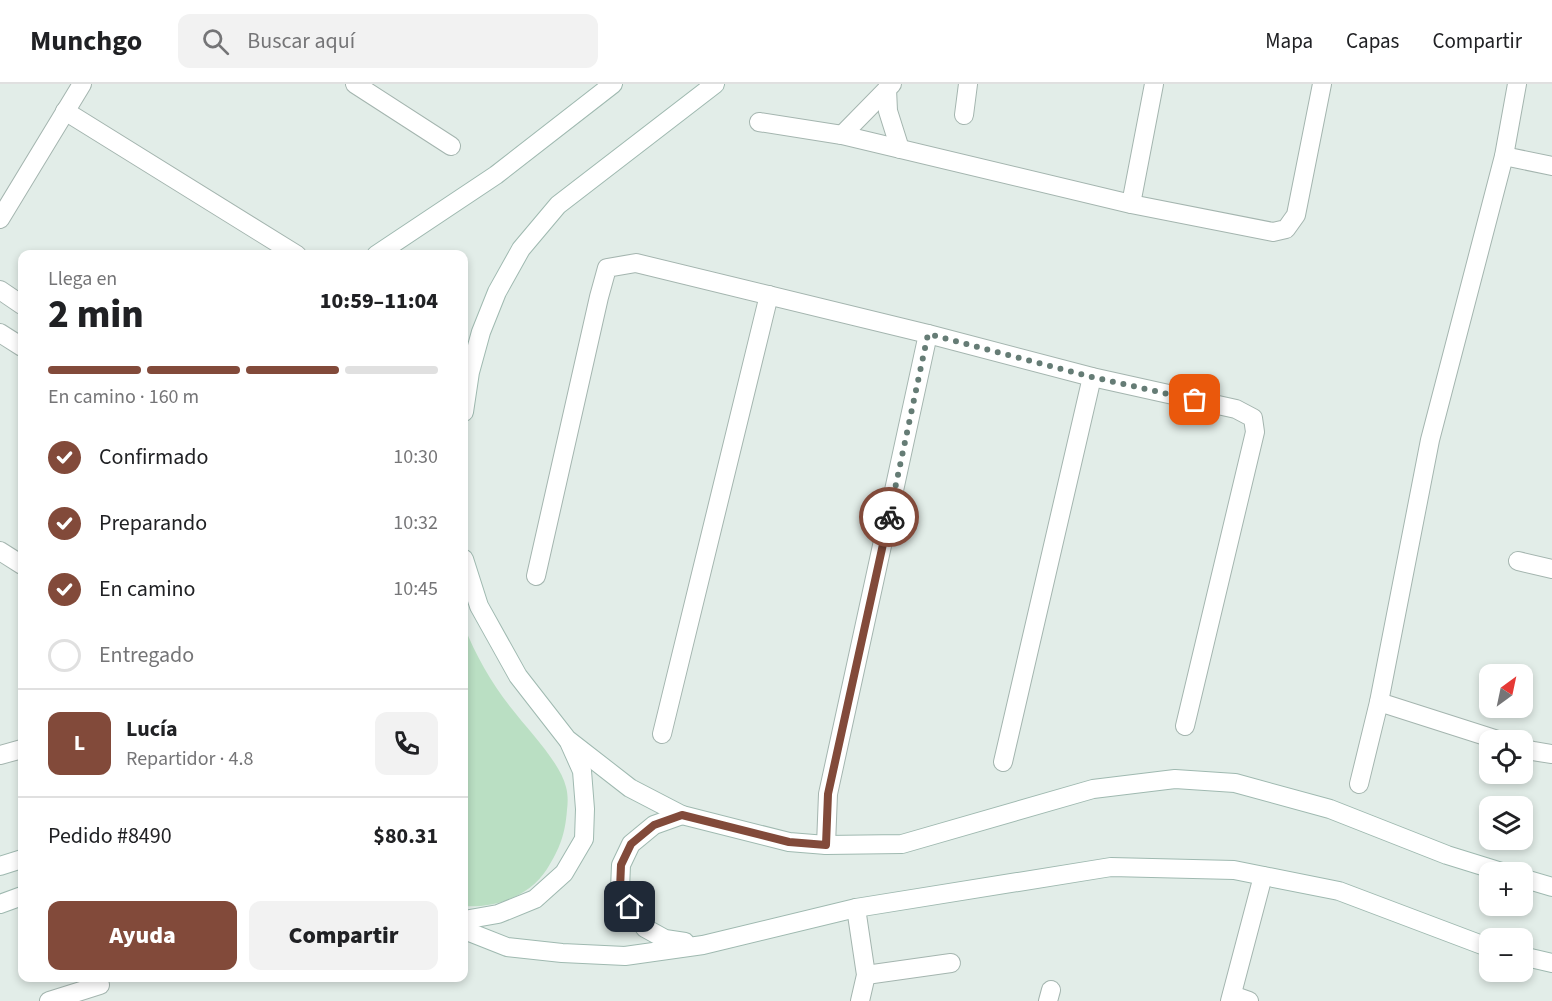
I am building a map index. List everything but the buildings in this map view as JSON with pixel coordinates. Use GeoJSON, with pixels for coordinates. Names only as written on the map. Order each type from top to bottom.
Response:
{"type":"FeatureCollection","features":[{"type":"Feature","properties":{"kind":"street"},"geometry":{"type":"LineString","coordinates":[[0,219],[82,84]]}},
{"type":"Feature","properties":{"kind":"street"},"geometry":{"type":"LineString","coordinates":[[355,84],[451,146]]}},
{"type":"Feature","properties":{"kind":"street"},"geometry":{"type":"LineString","coordinates":[[384,250],[496,175],[613,84]]}},
{"type":"Feature","properties":{"kind":"street"},"geometry":{"type":"LineString","coordinates":[[468,385],[481,332],[496,292],[521,249],[558,205],[715,84]]}},
{"type":"Feature","properties":{"kind":"street"},"geometry":{"type":"LineString","coordinates":[[964,116],[968,84]]}},
{"type":"Feature","properties":{"kind":"street"},"geometry":{"type":"LineString","coordinates":[[1131,204],[1154,84]]}},
{"type":"Feature","properties":{"kind":"street"},"geometry":{"type":"LineString","coordinates":[[759,123],[842,135],[1131,204],[1273,232],[1286,229],[1296,215],[1322,84]]}},
{"type":"Feature","properties":{"kind":"street"},"geometry":{"type":"LineString","coordinates":[[1359,784],[1379,702],[1430,440],[1504,156],[1517,84]]}},
{"type":"Feature","properties":{"kind":"street"},"geometry":{"type":"LineString","coordinates":[[889,87],[888,111],[900,149]]}},
{"type":"Feature","properties":{"kind":"street"},"geometry":{"type":"LineString","coordinates":[[842,135],[889,87]]}},
{"type":"Feature","properties":{"kind":"street"},"geometry":{"type":"LineString","coordinates":[[65,111],[289,250]]}},
{"type":"Feature","properties":{"kind":"street"},"geometry":{"type":"LineString","coordinates":[[1504,156],[1552,166]]}},
{"type":"Feature","properties":{"kind":"street"},"geometry":{"type":"LineString","coordinates":[[537,576],[607,268],[636,263],[928,334],[1092,377],[1236,409],[1253,418],[1255,432],[1185,726]]}},
{"type":"Feature","properties":{"kind":"street"},"geometry":{"type":"LineString","coordinates":[[0,290],[18,302]]}},
{"type":"Feature","properties":{"kind":"street"},"geometry":{"type":"LineString","coordinates":[[662,734],[769,295]]}},
{"type":"Feature","properties":{"kind":"street"},"geometry":{"type":"LineString","coordinates":[[468,343],[481,332]]}},
{"type":"Feature","properties":{"kind":"street"},"geometry":{"type":"LineString","coordinates":[[0,333],[18,344]]}},
{"type":"Feature","properties":{"kind":"street"},"geometry":{"type":"LineString","coordinates":[[826,845],[828,794],[928,334]]}},
{"type":"Feature","properties":{"kind":"street"},"geometry":{"type":"LineString","coordinates":[[1003,762],[1092,377]]}},
{"type":"Feature","properties":{"kind":"street"},"geometry":{"type":"LineString","coordinates":[[0,552],[18,563]]}},
{"type":"Feature","properties":{"kind":"street"},"geometry":{"type":"LineString","coordinates":[[1518,561],[1552,569]]}},
{"type":"Feature","properties":{"kind":"street"},"geometry":{"type":"LineString","coordinates":[[468,571],[479,606],[518,676],[567,739],[582,771],[585,809],[584,839],[564,873],[534,899],[498,914],[468,919]]}},
{"type":"Feature","properties":{"kind":"street"},"geometry":{"type":"LineString","coordinates":[[1379,702],[1479,734]]}},
{"type":"Feature","properties":{"kind":"street"},"geometry":{"type":"LineString","coordinates":[[567,739],[630,788],[682,815],[789,842],[826,845],[902,844],[1093,789],[1175,779],[1236,783],[1330,809],[1447,855],[1479,865]]}},
{"type":"Feature","properties":{"kind":"street"},"geometry":{"type":"LineString","coordinates":[[1533,751],[1552,754]]}},
{"type":"Feature","properties":{"kind":"street"},"geometry":{"type":"LineString","coordinates":[[682,815],[654,825],[631,844],[621,865],[620,889],[645,928],[665,939],[703,945]]}},
{"type":"Feature","properties":{"kind":"street"},"geometry":{"type":"LineString","coordinates":[[0,866],[18,860]]}},
{"type":"Feature","properties":{"kind":"street"},"geometry":{"type":"LineString","coordinates":[[468,931],[507,946],[562,953],[625,956],[703,945],[856,908],[1111,867],[1234,870],[1339,891],[1479,944]]}},
{"type":"Feature","properties":{"kind":"street"},"geometry":{"type":"LineString","coordinates":[[1237,999],[1263,876]]}},
{"type":"Feature","properties":{"kind":"street"},"geometry":{"type":"LineString","coordinates":[[1533,881],[1552,887]]}},
{"type":"Feature","properties":{"kind":"street"},"geometry":{"type":"LineString","coordinates":[[0,904],[18,897]]}},
{"type":"Feature","properties":{"kind":"street"},"geometry":{"type":"LineString","coordinates":[[856,908],[866,975],[860,1001]]}},
{"type":"Feature","properties":{"kind":"street"},"geometry":{"type":"LineString","coordinates":[[1533,959],[1552,963]]}},
{"type":"Feature","properties":{"kind":"street"},"geometry":{"type":"LineString","coordinates":[[866,975],[951,963]]}},
{"type":"Feature","properties":{"kind":"street"},"geometry":{"type":"LineString","coordinates":[[49,1001],[100,988]]}},
{"type":"Feature","properties":{"kind":"green space"},"geometry":{"type":"Polygon","coordinates":[[[468,635],[479,659],[498,690],[557,767],[563,777],[568,798],[559,848],[540,879],[521,894],[510,899],[468,906],[468,635]]]}},
{"type":"Feature","properties":{"kind":"way so far"},"geometry":{"type":"LineString","coordinates":[[889,517],[928,334],[1092,377],[1195,400]]}},
{"type":"Feature","properties":{"kind":"route"},"geometry":{"type":"LineString","coordinates":[[630,907],[620,889],[621,865],[631,844],[654,825],[682,815],[789,842],[826,845],[828,794],[889,517]]}}]}
